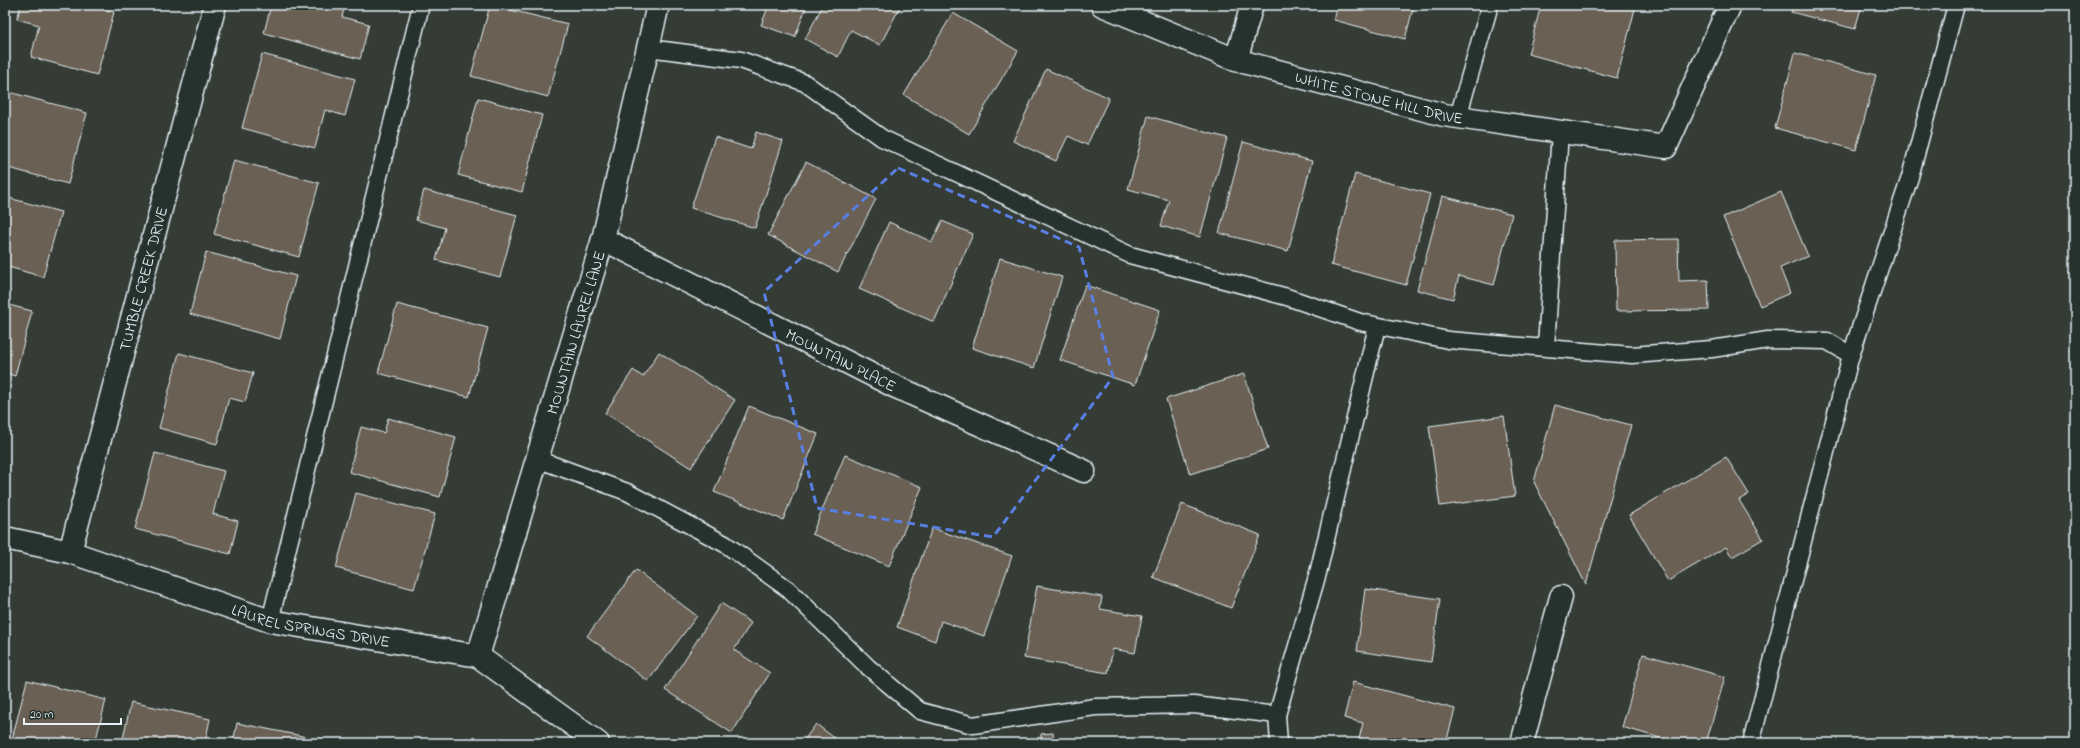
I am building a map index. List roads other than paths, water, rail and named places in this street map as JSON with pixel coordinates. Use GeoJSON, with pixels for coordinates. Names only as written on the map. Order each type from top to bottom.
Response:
{"type":"FeatureCollection","features":[{"type":"Feature","properties":{"kind":"street","name":"TUMBLE CREEK DRIVE"},"geometry":{"type":"LineString","coordinates":[[70,552],[215,5]]}},
{"type":"Feature","properties":{"kind":"street","name":"MOUNTAIN LAUREL LANE"},"geometry":{"type":"LineString","coordinates":[[478,656],[603,239],[658,5]]}},
{"type":"Feature","properties":{"kind":"street","name":"WHITE STONE HILL DRIVE"},"geometry":{"type":"LineString","coordinates":[[1102,5],[1236,60],[1444,115],[1666,147],[1730,5]]}},
{"type":"Feature","properties":{"kind":"street"},"geometry":{"type":"LineString","coordinates":[[1236,60],[1252,5]]}},
{"type":"Feature","properties":{"kind":"street","name":"MOUNTAIN PLACE"},"geometry":{"type":"LineString","coordinates":[[603,239],[894,386],[1084,471]]}},
{"type":"Feature","properties":{"kind":"street","name":"LAUREL SPRINGS DRIVE"},"geometry":{"type":"LineString","coordinates":[[5,538],[70,552],[270,621],[478,656],[598,743]]}},
{"type":"Feature","properties":{"kind":"street"},"geometry":{"type":"LineString","coordinates":[[1522,743],[1561,597]]}},
{"type":"Feature","properties":{"kind":"lane"},"geometry":{"type":"LineString","coordinates":[[270,621],[421,5]]}},
{"type":"Feature","properties":{"kind":"lane"},"geometry":{"type":"LineString","coordinates":[[1458,117],[1490,5]]}},
{"type":"Feature","properties":{"kind":"lane"},"geometry":{"type":"LineString","coordinates":[[1751,743],[1851,355],[1910,177],[1956,5]]}},
{"type":"Feature","properties":{"kind":"lane"},"geometry":{"type":"LineString","coordinates":[[648,48],[741,60],[805,83],[882,138],[1130,254],[1287,297],[1360,322],[1448,340],[1632,355],[1712,349],[1768,340],[1827,341],[1851,355]]}},
{"type":"Feature","properties":{"kind":"lane"},"geometry":{"type":"LineString","coordinates":[[1546,347],[1560,132]]}},
{"type":"Feature","properties":{"kind":"lane"},"geometry":{"type":"LineString","coordinates":[[1279,743],[1277,715],[1318,573],[1377,326]]}},
{"type":"Feature","properties":{"kind":"lane"},"geometry":{"type":"LineString","coordinates":[[537,459],[627,492],[725,544],[788,589],[868,667],[920,711],[972,725],[1095,707],[1194,705],[1277,715]]}}]}
